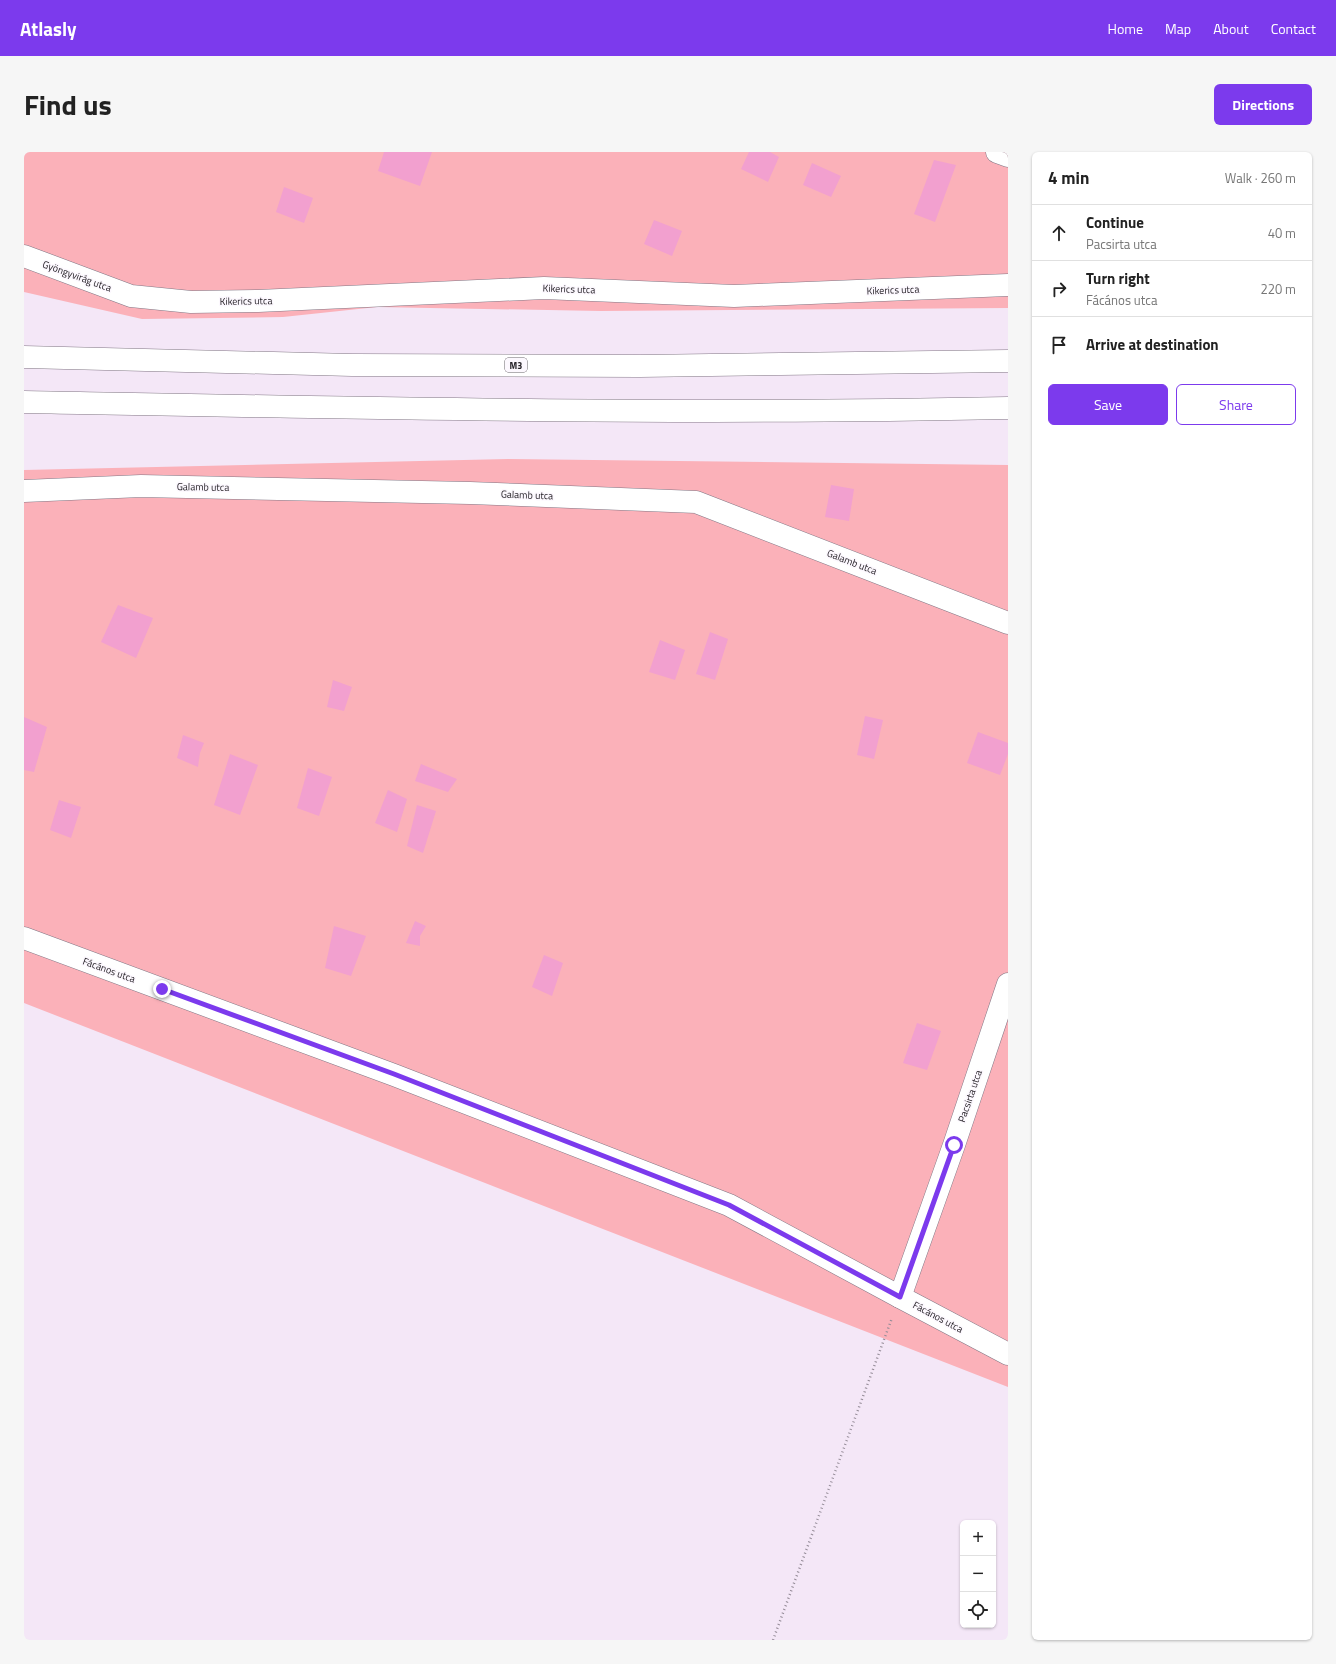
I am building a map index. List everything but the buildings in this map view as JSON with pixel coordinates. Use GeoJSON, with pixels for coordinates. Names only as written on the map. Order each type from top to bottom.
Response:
{"type":"FeatureCollection","features":[{"type":"Feature","properties":{"kind":"main road"},"geometry":{"type":"LineString","coordinates":[[997,152],[1008,156]]}},
{"type":"Feature","properties":{"kind":"main road","name":"Gyöngyvirág utca"},"geometry":{"type":"LineString","coordinates":[[24,256],[131,296]]}},
{"type":"Feature","properties":{"kind":"main road","name":"Kikerics utca"},"geometry":{"type":"LineString","coordinates":[[131,296],[191,302],[258,301],[544,288],[734,296],[1008,285]]}},
{"type":"Feature","properties":{"kind":"main road","name":"M3"},"geometry":{"type":"LineString","coordinates":[[24,357],[352,365],[640,366],[1008,360]]}},
{"type":"Feature","properties":{"kind":"main road"},"geometry":{"type":"LineString","coordinates":[[24,402],[339,408],[642,411],[1008,408]]}},
{"type":"Feature","properties":{"kind":"main road","name":"Galamb utca"},"geometry":{"type":"LineString","coordinates":[[24,492],[149,486],[470,493],[696,502],[1008,623]]}},
{"type":"Feature","properties":{"kind":"main road","name":"Fácános utca"},"geometry":{"type":"LineString","coordinates":[[24,938],[394,1074],[729,1205],[1008,1354]]}},
{"type":"Feature","properties":{"kind":"main road","name":"Pacsirta utca"},"geometry":{"type":"LineString","coordinates":[[900,1297],[954,1145],[1008,984]]}},
{"type":"Feature","properties":{"kind":"path"},"geometry":{"type":"LineString","coordinates":[[773,1640],[900,1297]]}},
{"type":"Feature","properties":{"kind":"shaded area"},"geometry":{"type":"Polygon","coordinates":[[[24,152],[1008,152],[1008,308],[601,311],[377,307],[283,317],[142,319],[24,292],[24,152]]]}},
{"type":"Feature","properties":{"kind":"shaded area"},"geometry":{"type":"Polygon","coordinates":[[[508,459],[1008,465],[1008,1387],[24,1003],[24,470],[508,459]]]}},
{"type":"Feature","properties":{"kind":"route"},"geometry":{"type":"LineString","coordinates":[[162,989],[394,1074],[729,1205],[900,1297],[954,1145]]}}]}
